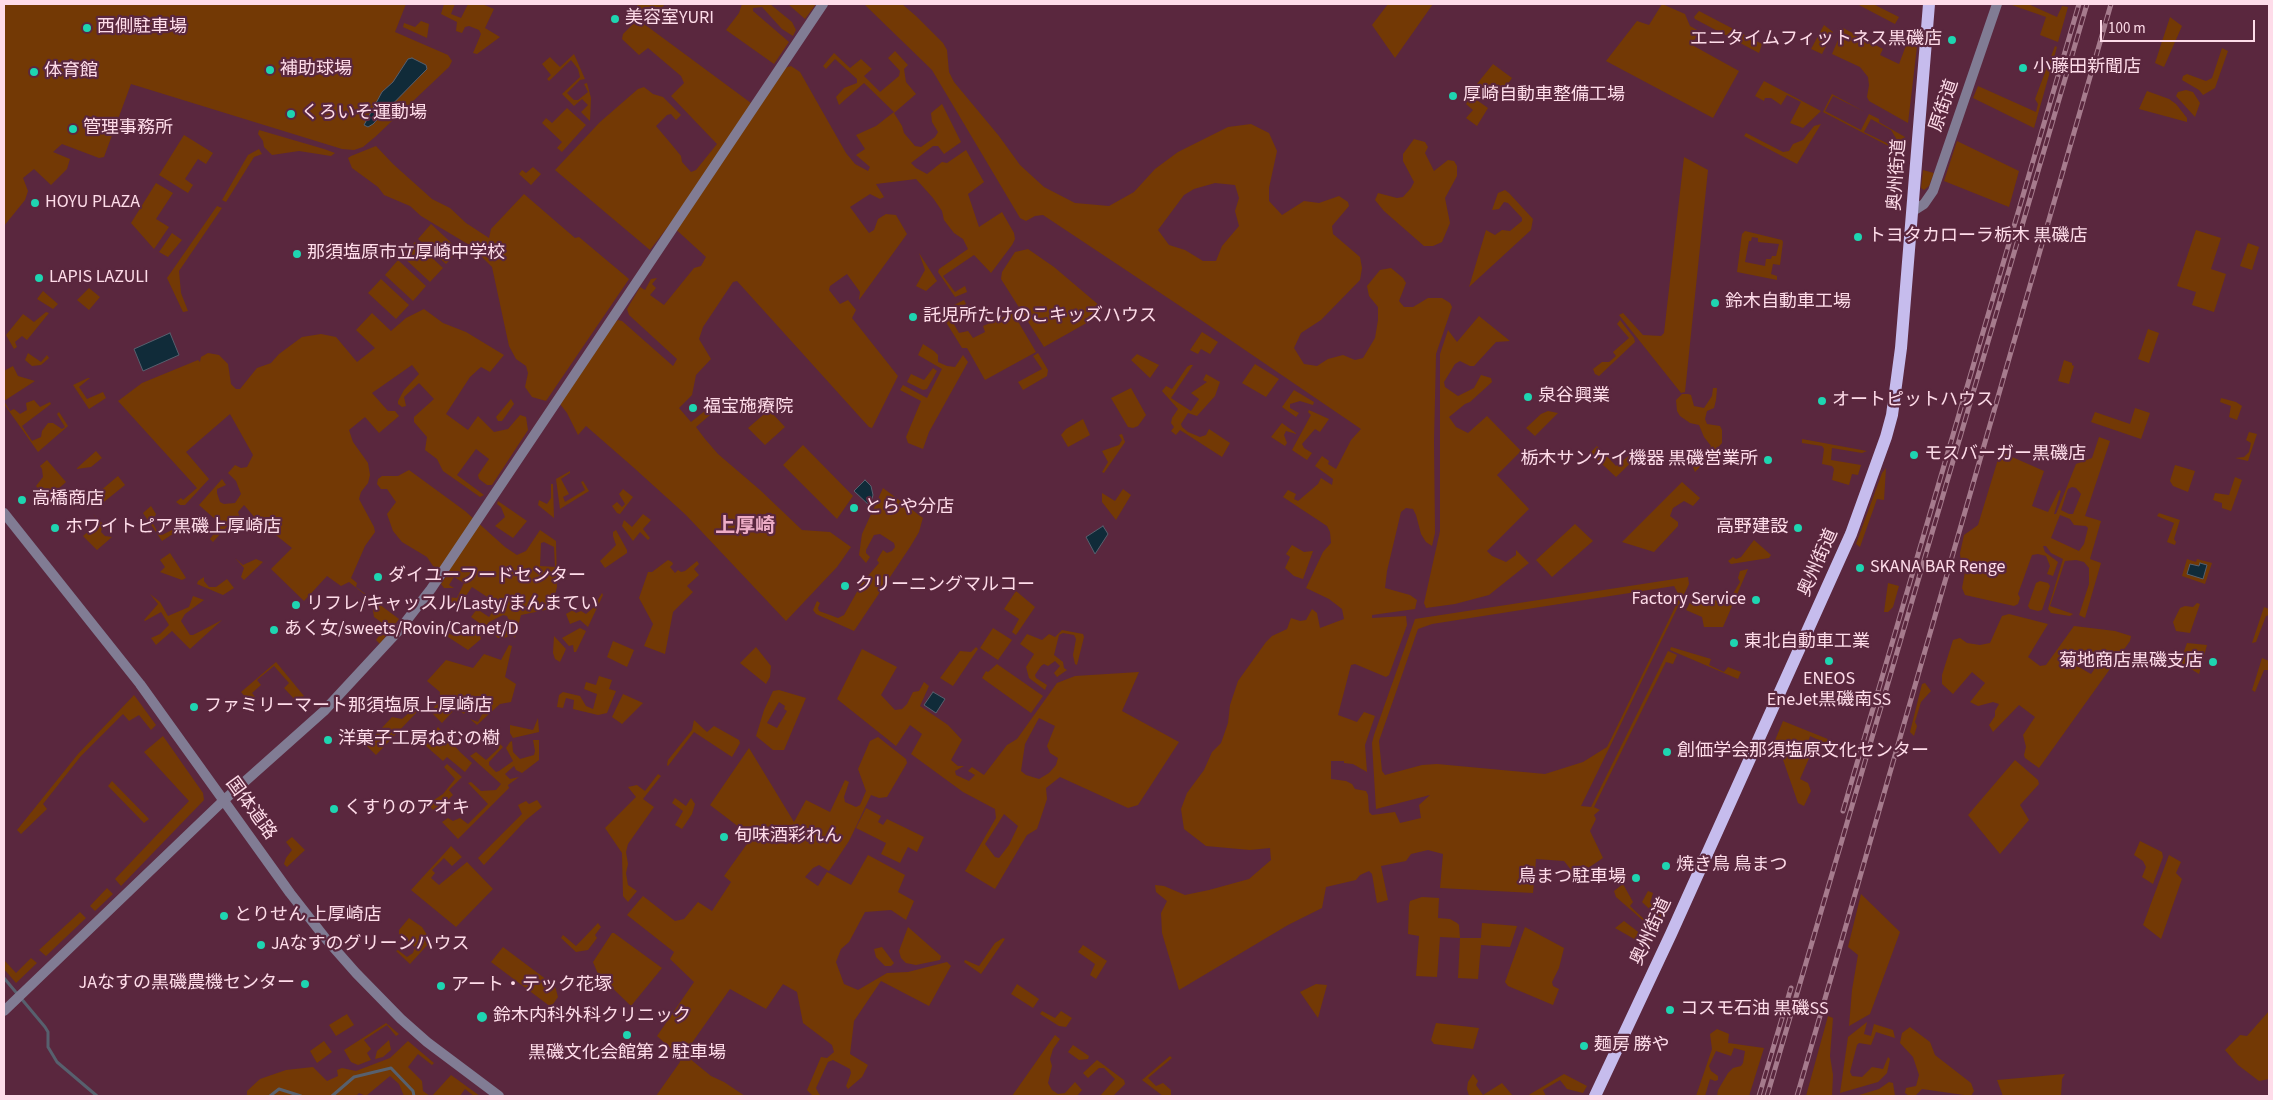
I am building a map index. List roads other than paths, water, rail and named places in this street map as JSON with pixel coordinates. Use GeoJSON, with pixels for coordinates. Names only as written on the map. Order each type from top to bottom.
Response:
{"type":"FeatureCollection","features":[{"type":"Feature","properties":{"kind":"main road","name":"奥州街道"},"geometry":{"type":"LineString","coordinates":[[1595,1096],[1826,590],[1876,469],[1892,415],[1897,378],[1913,211],[1929,4]]}},
{"type":"Feature","properties":{"kind":"street"},"geometry":{"type":"LineString","coordinates":[[4,1011],[223,801],[324,711],[399,630],[430,589],[823,4]]}},
{"type":"Feature","properties":{"kind":"street","name":"原街道"},"geometry":{"type":"LineString","coordinates":[[1913,211],[1924,204],[1932,191],[1997,4]]}},
{"type":"Feature","properties":{"kind":"street","name":"国体道路"},"geometry":{"type":"LineString","coordinates":[[4,513],[134,676],[290,893],[361,979],[427,1042],[499,1096]]}},
{"type":"Feature","properties":{"kind":"water"},"geometry":{"type":"Polygon","coordinates":[[[412,58],[426,65],[427,69],[373,124],[368,127],[364,125],[382,92],[393,82],[408,59],[412,58]]]}},
{"type":"Feature","properties":{"kind":"water"},"geometry":{"type":"Polygon","coordinates":[[[170,333],[179,355],[143,371],[134,349],[170,333]]]}},
{"type":"Feature","properties":{"kind":"water"},"geometry":{"type":"Polygon","coordinates":[[[865,480],[871,486],[873,495],[870,506],[854,491],[865,480]]]}},
{"type":"Feature","properties":{"kind":"water"},"geometry":{"type":"Polygon","coordinates":[[[1103,526],[1108,534],[1095,554],[1086,537],[1103,526]]]}},
{"type":"Feature","properties":{"kind":"water"},"geometry":{"type":"Polygon","coordinates":[[[2200,563],[2207,565],[2203,579],[2187,574],[2190,564],[2199,566],[2200,563]]]}},
{"type":"Feature","properties":{"kind":"water"},"geometry":{"type":"Polygon","coordinates":[[[933,692],[945,699],[936,713],[924,705],[933,692]]]}},
{"type":"Feature","properties":{"kind":"waterway"},"geometry":{"type":"LineString","coordinates":[[4,978],[45,1027],[48,1032],[48,1047],[57,1062],[97,1096]]}},
{"type":"Feature","properties":{"kind":"waterway"},"geometry":{"type":"LineString","coordinates":[[332,1096],[354,1077],[391,1068],[413,1091],[414,1096]]}},
{"type":"Feature","properties":{"kind":"waterway"},"geometry":{"type":"LineString","coordinates":[[270,1096],[279,1089],[301,1096]]}},
{"type":"Feature","properties":{"kind":"railway"},"geometry":{"type":"LineString","coordinates":[[1843,811],[2079,4]]}},
{"type":"Feature","properties":{"kind":"railway"},"geometry":{"type":"LineString","coordinates":[[1767,1096],[2087,4]]}},
{"type":"Feature","properties":{"kind":"railway"},"geometry":{"type":"LineString","coordinates":[[1797,1096],[2111,4]]}},
{"type":"Feature","properties":{"kind":"railway"},"geometry":{"type":"LineString","coordinates":[[1759,1096],[1791,988]]}},
{"type":"Feature","properties":{"kind":"place","name":"美容室YURI"},"geometry":{"type":"Point","coordinates":[615,19]}},
{"type":"Feature","properties":{"kind":"place","name":"西側駐車場"},"geometry":{"type":"Point","coordinates":[87,28]}},
{"type":"Feature","properties":{"kind":"place","name":"エニタイムフィットネス黒磯店"},"geometry":{"type":"Point","coordinates":[1952,40]}},
{"type":"Feature","properties":{"kind":"place","name":"小藤田新聞店"},"geometry":{"type":"Point","coordinates":[2023,68]}},
{"type":"Feature","properties":{"kind":"place","name":"補助球場"},"geometry":{"type":"Point","coordinates":[270,70]}},
{"type":"Feature","properties":{"kind":"place","name":"体育館"},"geometry":{"type":"Point","coordinates":[34,72]}},
{"type":"Feature","properties":{"kind":"place","name":"厚崎自動車整備工場"},"geometry":{"type":"Point","coordinates":[1453,96]}},
{"type":"Feature","properties":{"kind":"place","name":"くろいそ運動場"},"geometry":{"type":"Point","coordinates":[291,114]}},
{"type":"Feature","properties":{"kind":"place","name":"管理事務所"},"geometry":{"type":"Point","coordinates":[73,129]}},
{"type":"Feature","properties":{"kind":"place","name":"HOYU PLAZA"},"geometry":{"type":"Point","coordinates":[35,203]}},
{"type":"Feature","properties":{"kind":"place","name":"トヨタカローラ栃木 黒磯店"},"geometry":{"type":"Point","coordinates":[1858,237]}},
{"type":"Feature","properties":{"kind":"place","name":"那須塩原市立厚崎中学校"},"geometry":{"type":"Point","coordinates":[297,254]}},
{"type":"Feature","properties":{"kind":"place","name":"LAPIS LAZULI"},"geometry":{"type":"Point","coordinates":[39,278]}},
{"type":"Feature","properties":{"kind":"place","name":"鈴木自動車工場"},"geometry":{"type":"Point","coordinates":[1715,303]}},
{"type":"Feature","properties":{"kind":"place","name":"託児所たけのこキッズハウス"},"geometry":{"type":"Point","coordinates":[913,317]}},
{"type":"Feature","properties":{"kind":"place","name":"泉谷興業"},"geometry":{"type":"Point","coordinates":[1528,397]}},
{"type":"Feature","properties":{"kind":"place","name":"オートピットハウス"},"geometry":{"type":"Point","coordinates":[1822,401]}},
{"type":"Feature","properties":{"kind":"place","name":"福宝施療院"},"geometry":{"type":"Point","coordinates":[693,408]}},
{"type":"Feature","properties":{"kind":"place","name":"モスバーガー黒磯店"},"geometry":{"type":"Point","coordinates":[1914,455]}},
{"type":"Feature","properties":{"kind":"place","name":"栃木サンケイ機器 黒磯営業所"},"geometry":{"type":"Point","coordinates":[1768,460]}},
{"type":"Feature","properties":{"kind":"place","name":"高橋商店"},"geometry":{"type":"Point","coordinates":[22,500]}},
{"type":"Feature","properties":{"kind":"place","name":"とらや分店"},"geometry":{"type":"Point","coordinates":[854,508]}},
{"type":"Feature","properties":{"kind":"place","name":"ホワイトピア黒磯上厚崎店"},"geometry":{"type":"Point","coordinates":[55,528]}},
{"type":"Feature","properties":{"kind":"place","name":"高野建設"},"geometry":{"type":"Point","coordinates":[1798,528]}},
{"type":"Feature","properties":{"kind":"place","name":"SKANA BAR Renge"},"geometry":{"type":"Point","coordinates":[1860,568]}},
{"type":"Feature","properties":{"kind":"place","name":"ダイユーフードセンター"},"geometry":{"type":"Point","coordinates":[378,577]}},
{"type":"Feature","properties":{"kind":"place","name":"クリーニングマルコー"},"geometry":{"type":"Point","coordinates":[845,586]}},
{"type":"Feature","properties":{"kind":"place","name":"Factory Service"},"geometry":{"type":"Point","coordinates":[1756,600]}},
{"type":"Feature","properties":{"kind":"place","name":"リフレ/キャッスル/Lasty/まんまてい"},"geometry":{"type":"Point","coordinates":[296,605]}},
{"type":"Feature","properties":{"kind":"place","name":"あく女/sweets/Rovin/Carnet/D"},"geometry":{"type":"Point","coordinates":[274,630]}},
{"type":"Feature","properties":{"kind":"place","name":"東北自動車工業"},"geometry":{"type":"Point","coordinates":[1734,643]}},
{"type":"Feature","properties":{"kind":"place","name":"ENEOS EneJet黒磯南SS"},"geometry":{"type":"Point","coordinates":[1829,661]}},
{"type":"Feature","properties":{"kind":"place","name":"菊地商店黒磯支店"},"geometry":{"type":"Point","coordinates":[2213,662]}},
{"type":"Feature","properties":{"kind":"place","name":"ファミリーマート那須塩原上厚崎店"},"geometry":{"type":"Point","coordinates":[194,707]}},
{"type":"Feature","properties":{"kind":"place","name":"洋菓子工房ねむの樹"},"geometry":{"type":"Point","coordinates":[328,740]}},
{"type":"Feature","properties":{"kind":"place","name":"創価学会那須塩原文化センター"},"geometry":{"type":"Point","coordinates":[1667,752]}},
{"type":"Feature","properties":{"kind":"place","name":"くすりのアオキ"},"geometry":{"type":"Point","coordinates":[334,809]}},
{"type":"Feature","properties":{"kind":"place","name":"旬味酒彩れん"},"geometry":{"type":"Point","coordinates":[724,837]}},
{"type":"Feature","properties":{"kind":"place","name":"焼き鳥 鳥まつ"},"geometry":{"type":"Point","coordinates":[1666,866]}},
{"type":"Feature","properties":{"kind":"place","name":"鳥まつ駐車場"},"geometry":{"type":"Point","coordinates":[1636,878]}},
{"type":"Feature","properties":{"kind":"place","name":"とりせん 上厚崎店"},"geometry":{"type":"Point","coordinates":[224,916]}},
{"type":"Feature","properties":{"kind":"place","name":"JAなすのグリーンハウス"},"geometry":{"type":"Point","coordinates":[261,945]}},
{"type":"Feature","properties":{"kind":"place","name":"JAなすの黒磯農機センター"},"geometry":{"type":"Point","coordinates":[305,984]}},
{"type":"Feature","properties":{"kind":"place","name":"アート・テック花塚"},"geometry":{"type":"Point","coordinates":[441,986]}},
{"type":"Feature","properties":{"kind":"place","name":"コスモ石油 黒磯SS"},"geometry":{"type":"Point","coordinates":[1670,1010]}},
{"type":"Feature","properties":{"kind":"place","name":"鈴木内科外科クリニック"},"geometry":{"type":"Point","coordinates":[482,1017]}},
{"type":"Feature","properties":{"kind":"place","name":"黒磯文化会館第２駐車場"},"geometry":{"type":"Point","coordinates":[627,1035]}},
{"type":"Feature","properties":{"kind":"place","name":"麺房 勝や"},"geometry":{"type":"Point","coordinates":[1584,1046]}},
{"type":"Feature","properties":{"kind":"district","name":"上厚崎"},"geometry":{"type":"Point","coordinates":[745,528]}}]}
